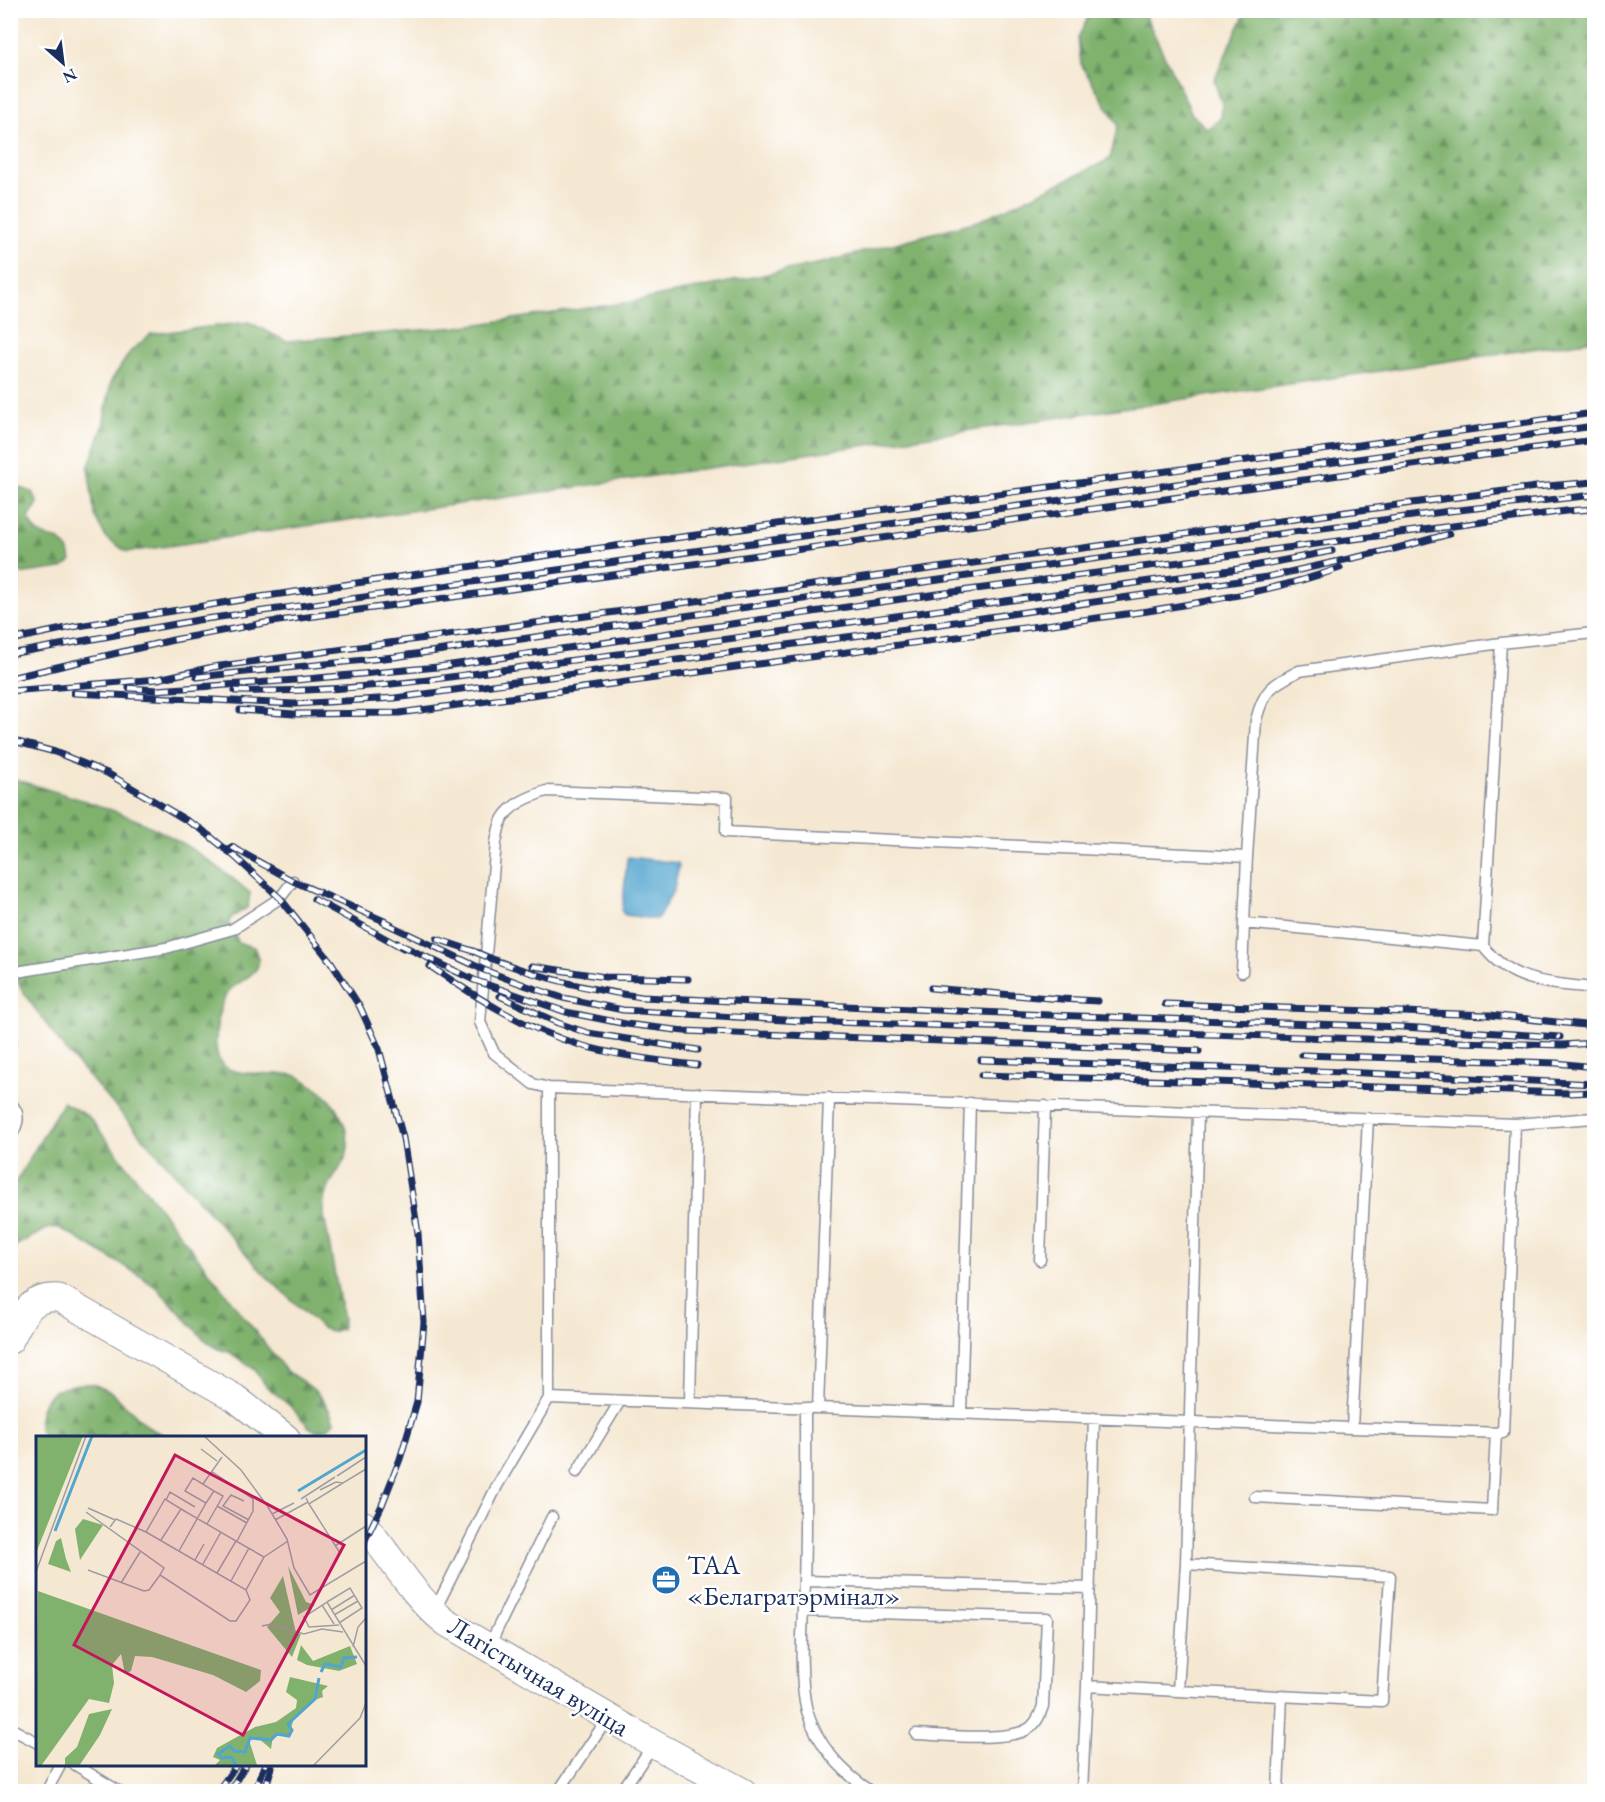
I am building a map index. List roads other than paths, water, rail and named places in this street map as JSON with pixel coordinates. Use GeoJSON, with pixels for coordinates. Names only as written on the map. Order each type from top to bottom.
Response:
{"type":"FeatureCollection","features":[{"type":"Feature","properties":{"kind":"street"},"geometry":{"type":"LineString","coordinates":[[10,1340],[27,1309],[35,1301],[49,1297],[59,1298],[235,1398],[285,1436]]}},
{"type":"Feature","properties":{"kind":"street","name":"Лагістычная вуліца"},"geometry":{"type":"LineString","coordinates":[[366,1527],[434,1612],[488,1648],[654,1744],[743,1791]]}},
{"type":"Feature","properties":{"kind":"lane"},"geometry":{"type":"LineString","coordinates":[[1242,972],[1256,720],[1261,701],[1274,684],[1299,671],[1501,643],[1594,633]]}},
{"type":"Feature","properties":{"kind":"lane"},"geometry":{"type":"LineString","coordinates":[[1501,643],[1483,946],[1491,957],[1506,969],[1526,979],[1594,988]]}},
{"type":"Feature","properties":{"kind":"lane"},"geometry":{"type":"LineString","coordinates":[[1247,857],[726,832],[727,798],[546,791],[527,798],[502,818],[496,842],[480,1022],[494,1053],[533,1084],[549,1088],[1515,1124],[1594,1118]]}},
{"type":"Feature","properties":{"kind":"lane"},"geometry":{"type":"LineString","coordinates":[[10,973],[166,948],[233,929],[280,898],[293,881]]}},
{"type":"Feature","properties":{"kind":"lane"},"geometry":{"type":"LineString","coordinates":[[1244,923],[1483,946]]}},
{"type":"Feature","properties":{"kind":"lane"},"geometry":{"type":"LineString","coordinates":[[434,1612],[497,1486],[549,1398],[549,1088]]}},
{"type":"Feature","properties":{"kind":"lane"},"geometry":{"type":"LineString","coordinates":[[690,1403],[697,1093]]}},
{"type":"Feature","properties":{"kind":"lane"},"geometry":{"type":"LineString","coordinates":[[818,1408],[829,1098]]}},
{"type":"Feature","properties":{"kind":"lane"},"geometry":{"type":"LineString","coordinates":[[10,1103],[18,1114],[18,1123],[10,1137]]}},
{"type":"Feature","properties":{"kind":"lane"},"geometry":{"type":"LineString","coordinates":[[961,1413],[970,1103]]}},
{"type":"Feature","properties":{"kind":"lane"},"geometry":{"type":"LineString","coordinates":[[1040,1260],[1045,1106]]}},
{"type":"Feature","properties":{"kind":"lane"},"geometry":{"type":"LineString","coordinates":[[1178,1691],[1186,1564],[1191,1422],[1198,1112]]}},
{"type":"Feature","properties":{"kind":"lane"},"geometry":{"type":"LineString","coordinates":[[1352,1428],[1368,1118]]}},
{"type":"Feature","properties":{"kind":"lane"},"geometry":{"type":"LineString","coordinates":[[549,1398],[1503,1434],[1515,1124]]}},
{"type":"Feature","properties":{"kind":"lane"},"geometry":{"type":"LineString","coordinates":[[577,1472],[620,1401]]}},
{"type":"Feature","properties":{"kind":"lane"},"geometry":{"type":"LineString","coordinates":[[805,1407],[802,1649],[804,1691],[816,1732],[828,1752],[842,1768],[872,1791]]}},
{"type":"Feature","properties":{"kind":"lane"},"geometry":{"type":"LineString","coordinates":[[1082,1791],[1094,1418]]}},
{"type":"Feature","properties":{"kind":"lane"},"geometry":{"type":"LineString","coordinates":[[1255,1497],[1492,1510],[1496,1433]]}},
{"type":"Feature","properties":{"kind":"lane"},"geometry":{"type":"LineString","coordinates":[[488,1648],[552,1517]]}},
{"type":"Feature","properties":{"kind":"lane"},"geometry":{"type":"LineString","coordinates":[[1087,1686],[1382,1701],[1390,1576],[1186,1564]]}},
{"type":"Feature","properties":{"kind":"lane"},"geometry":{"type":"LineString","coordinates":[[804,1581],[1090,1588]]}},
{"type":"Feature","properties":{"kind":"lane"},"geometry":{"type":"LineString","coordinates":[[803,1611],[1047,1618],[1043,1706],[1032,1726],[1022,1732],[1002,1736],[916,1734]]}},
{"type":"Feature","properties":{"kind":"lane"},"geometry":{"type":"LineString","coordinates":[[1278,1791],[1281,1695]]}},
{"type":"Feature","properties":{"kind":"lane"},"geometry":{"type":"LineString","coordinates":[[558,1791],[609,1718]]}},
{"type":"Feature","properties":{"kind":"lane"},"geometry":{"type":"LineString","coordinates":[[10,1728],[36,1742]]}},
{"type":"Feature","properties":{"kind":"lane"},"geometry":{"type":"LineString","coordinates":[[621,1791],[654,1744]]}},
{"type":"Feature","properties":{"kind":"lane"},"geometry":{"type":"LineString","coordinates":[[46,1791],[60,1766]]}},
{"type":"Feature","properties":{"kind":"lane"},"geometry":{"type":"LineString","coordinates":[[77,1766],[120,1791]]}},
{"type":"Feature","properties":{"kind":"water"},"geometry":{"type":"Polygon","coordinates":[[[627,858],[678,863],[674,889],[659,917],[655,919],[625,915],[622,912],[627,858]]]}},
{"type":"Feature","properties":{"kind":"railway"},"geometry":{"type":"LineString","coordinates":[[10,640],[72,627],[253,598],[564,553],[1594,413]]}},
{"type":"Feature","properties":{"kind":"railway"},"geometry":{"type":"LineString","coordinates":[[10,654],[198,620],[1594,426]]}},
{"type":"Feature","properties":{"kind":"railway"},"geometry":{"type":"LineString","coordinates":[[10,678],[173,640],[264,623],[1594,440]]}},
{"type":"Feature","properties":{"kind":"railway"},"geometry":{"type":"LineString","coordinates":[[10,691],[158,679],[213,667],[1412,503],[1594,482]]}},
{"type":"Feature","properties":{"kind":"railway"},"geometry":{"type":"LineString","coordinates":[[197,677],[394,657],[1010,570],[1450,511],[1594,495]]}},
{"type":"Feature","properties":{"kind":"railway"},"geometry":{"type":"LineString","coordinates":[[129,688],[157,690],[438,667],[915,597],[1594,509]]}},
{"type":"Feature","properties":{"kind":"railway"},"geometry":{"type":"LineString","coordinates":[[74,693],[294,704],[395,698],[906,629],[1267,577],[1394,549],[1449,534]]}},
{"type":"Feature","properties":{"kind":"railway"},"geometry":{"type":"LineString","coordinates":[[235,691],[331,689],[428,680],[1238,569],[1332,551]]}},
{"type":"Feature","properties":{"kind":"railway"},"geometry":{"type":"LineString","coordinates":[[240,710],[294,714],[399,713],[1148,611],[1269,588],[1340,568]]}},
{"type":"Feature","properties":{"kind":"railway"},"geometry":{"type":"LineString","coordinates":[[10,740],[55,752],[107,773],[201,829],[234,856],[280,898],[331,962],[360,1007],[379,1049],[403,1138],[418,1233],[424,1322],[417,1402],[400,1459],[366,1538]]}},
{"type":"Feature","properties":{"kind":"railway"},"geometry":{"type":"LineString","coordinates":[[232,847],[293,881],[391,924]]}},
{"type":"Feature","properties":{"kind":"railway"},"geometry":{"type":"LineString","coordinates":[[314,899],[403,948]]}},
{"type":"Feature","properties":{"kind":"railway"},"geometry":{"type":"LineString","coordinates":[[383,922],[484,970],[527,986],[563,998],[623,1010],[801,1021],[1562,1045],[1594,1043]]}},
{"type":"Feature","properties":{"kind":"railway"},"geometry":{"type":"LineString","coordinates":[[437,939],[479,953]]}},
{"type":"Feature","properties":{"kind":"railway"},"geometry":{"type":"LineString","coordinates":[[397,943],[474,980],[566,1012],[626,1024],[684,1031],[1199,1051]]}},
{"type":"Feature","properties":{"kind":"railway"},"geometry":{"type":"LineString","coordinates":[[473,951],[556,980],[642,997],[1048,1015],[1403,1027],[1560,1037]]}},
{"type":"Feature","properties":{"kind":"railway"},"geometry":{"type":"LineString","coordinates":[[430,966],[502,1012],[560,1038],[623,1055],[697,1065]]}},
{"type":"Feature","properties":{"kind":"railway"},"geometry":{"type":"LineString","coordinates":[[532,966],[605,977],[688,979]]}},
{"type":"Feature","properties":{"kind":"railway"},"geometry":{"type":"LineString","coordinates":[[931,988],[1098,1001]]}},
{"type":"Feature","properties":{"kind":"railway"},"geometry":{"type":"LineString","coordinates":[[500,996],[558,1023],[588,1033],[698,1050]]}},
{"type":"Feature","properties":{"kind":"railway"},"geometry":{"type":"LineString","coordinates":[[1165,1004],[1490,1015],[1594,1026]]}},
{"type":"Feature","properties":{"kind":"railway"},"geometry":{"type":"LineString","coordinates":[[1302,1055],[1556,1063],[1594,1067]]}},
{"type":"Feature","properties":{"kind":"railway"},"geometry":{"type":"LineString","coordinates":[[981,1060],[1344,1072],[1594,1084]]}},
{"type":"Feature","properties":{"kind":"railway"},"geometry":{"type":"LineString","coordinates":[[981,1075],[1594,1092]]}},
{"type":"Feature","properties":{"kind":"railway"},"geometry":{"type":"LineString","coordinates":[[217,1792],[236,1766]]}},
{"type":"Feature","properties":{"kind":"railway"},"geometry":{"type":"LineString","coordinates":[[229,1792],[245,1766]]}},
{"type":"Feature","properties":{"kind":"railway"},"geometry":{"type":"LineString","coordinates":[[253,1792],[265,1766]]}},
{"type":"Feature","properties":{"kind":"railway"},"geometry":{"type":"LineString","coordinates":[[264,1792],[272,1767]]}},
{"type":"Feature","properties":{"kind":"place","name":"ТАА «Белагратэрмінал»"},"geometry":{"type":"Point","coordinates":[666,1580]}}]}
